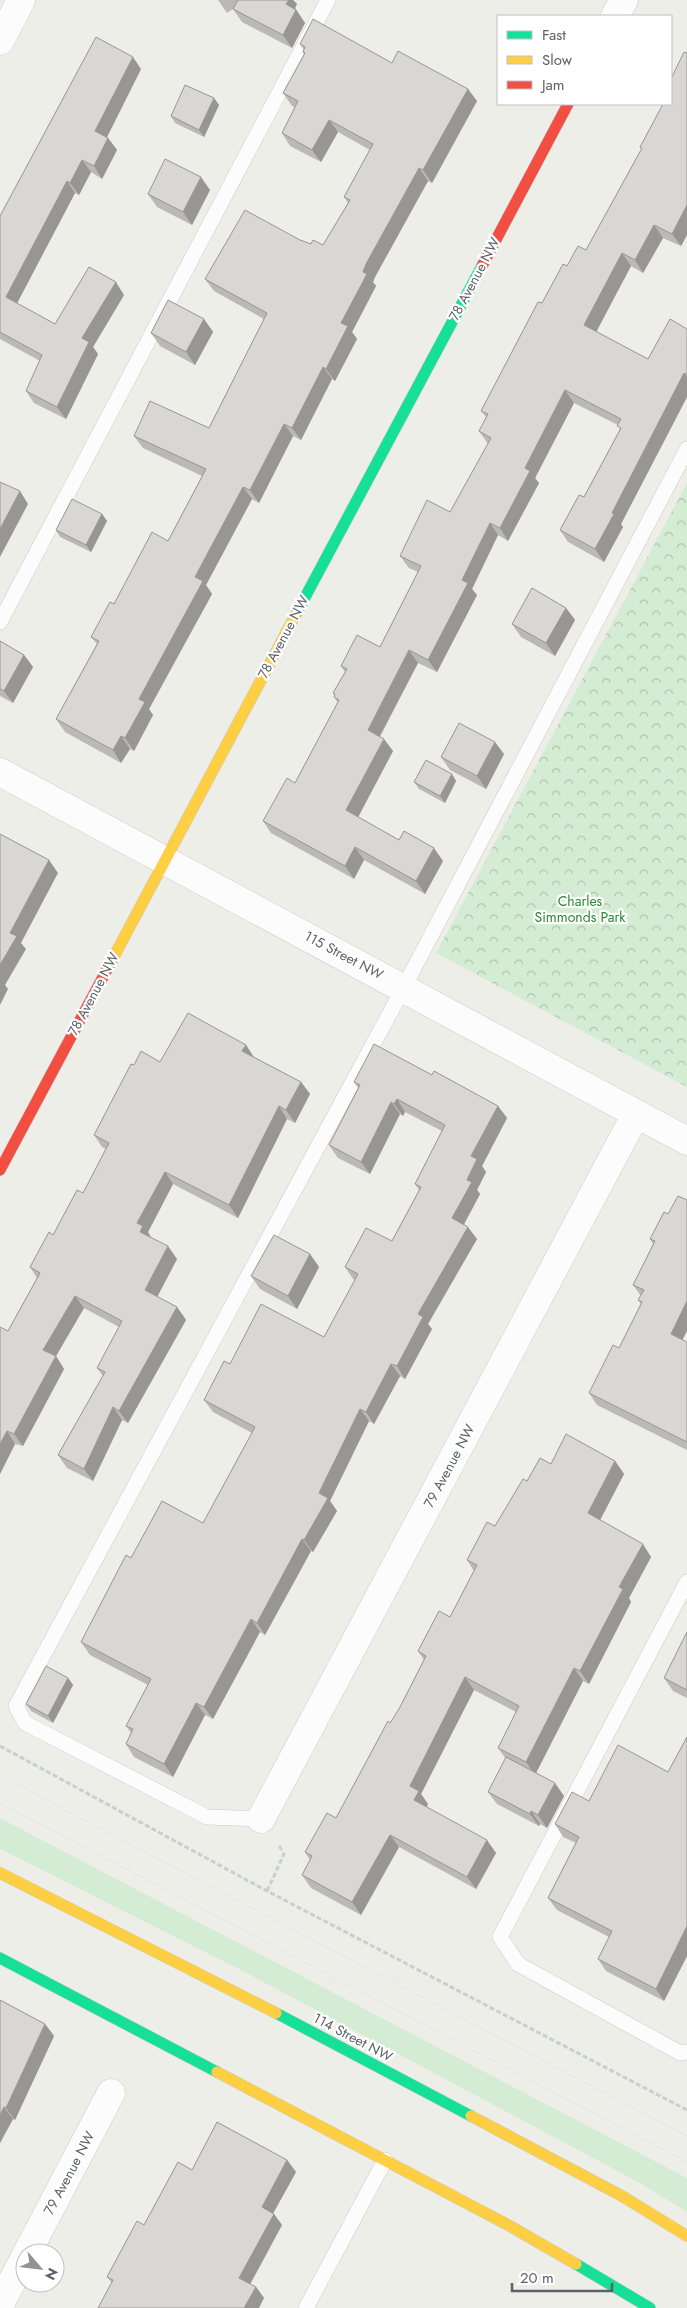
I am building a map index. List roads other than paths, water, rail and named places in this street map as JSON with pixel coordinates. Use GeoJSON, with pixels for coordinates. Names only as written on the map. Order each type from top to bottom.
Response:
{"type":"FeatureCollection","features":[{"type":"Feature","properties":{"kind":"main road","name":"78 Avenue NW"},"geometry":{"type":"LineString","coordinates":[[0,1170],[567,105]]}},
{"type":"Feature","properties":{"kind":"main road","name":"114 Street NW"},"geometry":{"type":"LineString","coordinates":[[0,1872],[319,2035],[622,2196],[687,2236]]}},
{"type":"Feature","properties":{"kind":"main road"},"geometry":{"type":"LineString","coordinates":[[0,1958],[508,2225],[645,2306]]}},
{"type":"Feature","properties":{"kind":"street"},"geometry":{"type":"LineString","coordinates":[[0,40],[21,0]]}},
{"type":"Feature","properties":{"kind":"street"},"geometry":{"type":"LineString","coordinates":[[616,15],[624,0]]}},
{"type":"Feature","properties":{"kind":"street","name":"115 Street NW"},"geometry":{"type":"LineString","coordinates":[[0,772],[404,987],[687,1141]]}},
{"type":"Feature","properties":{"kind":"street","name":"79 Avenue NW"},"geometry":{"type":"LineString","coordinates":[[261,1819],[636,1114]]}},
{"type":"Feature","properties":{"kind":"street","name":"79 Avenue NW"},"geometry":{"type":"LineString","coordinates":[[32,2243],[111,2093]]}},
{"type":"Feature","properties":{"kind":"street"},"geometry":{"type":"LineString","coordinates":[[0,2304],[15,2275]]}},
{"type":"Feature","properties":{"kind":"lane"},"geometry":{"type":"LineString","coordinates":[[0,622],[328,0]]}},
{"type":"Feature","properties":{"kind":"lane"},"geometry":{"type":"LineString","coordinates":[[261,1819],[208,1817],[25,1723],[16,1706],[404,987],[687,449]]}},
{"type":"Feature","properties":{"kind":"lane"},"geometry":{"type":"LineString","coordinates":[[687,1582],[500,1937],[518,1964],[680,2052],[687,2052]]}},
{"type":"Feature","properties":{"kind":"lane"},"geometry":{"type":"LineString","coordinates":[[306,2308],[385,2160]]}},
{"type":"Feature","properties":{"kind":"tram line"},"geometry":{"type":"LineString","coordinates":[[0,1774],[63,1809],[687,2136]]}},
{"type":"Feature","properties":{"kind":"tram line"},"geometry":{"type":"LineString","coordinates":[[0,1803],[687,2162]]}},
{"type":"Feature","properties":{"kind":"park label","name":"Charles Simmonds Park"},"geometry":{"type":"Point","coordinates":[580,910]}}]}
